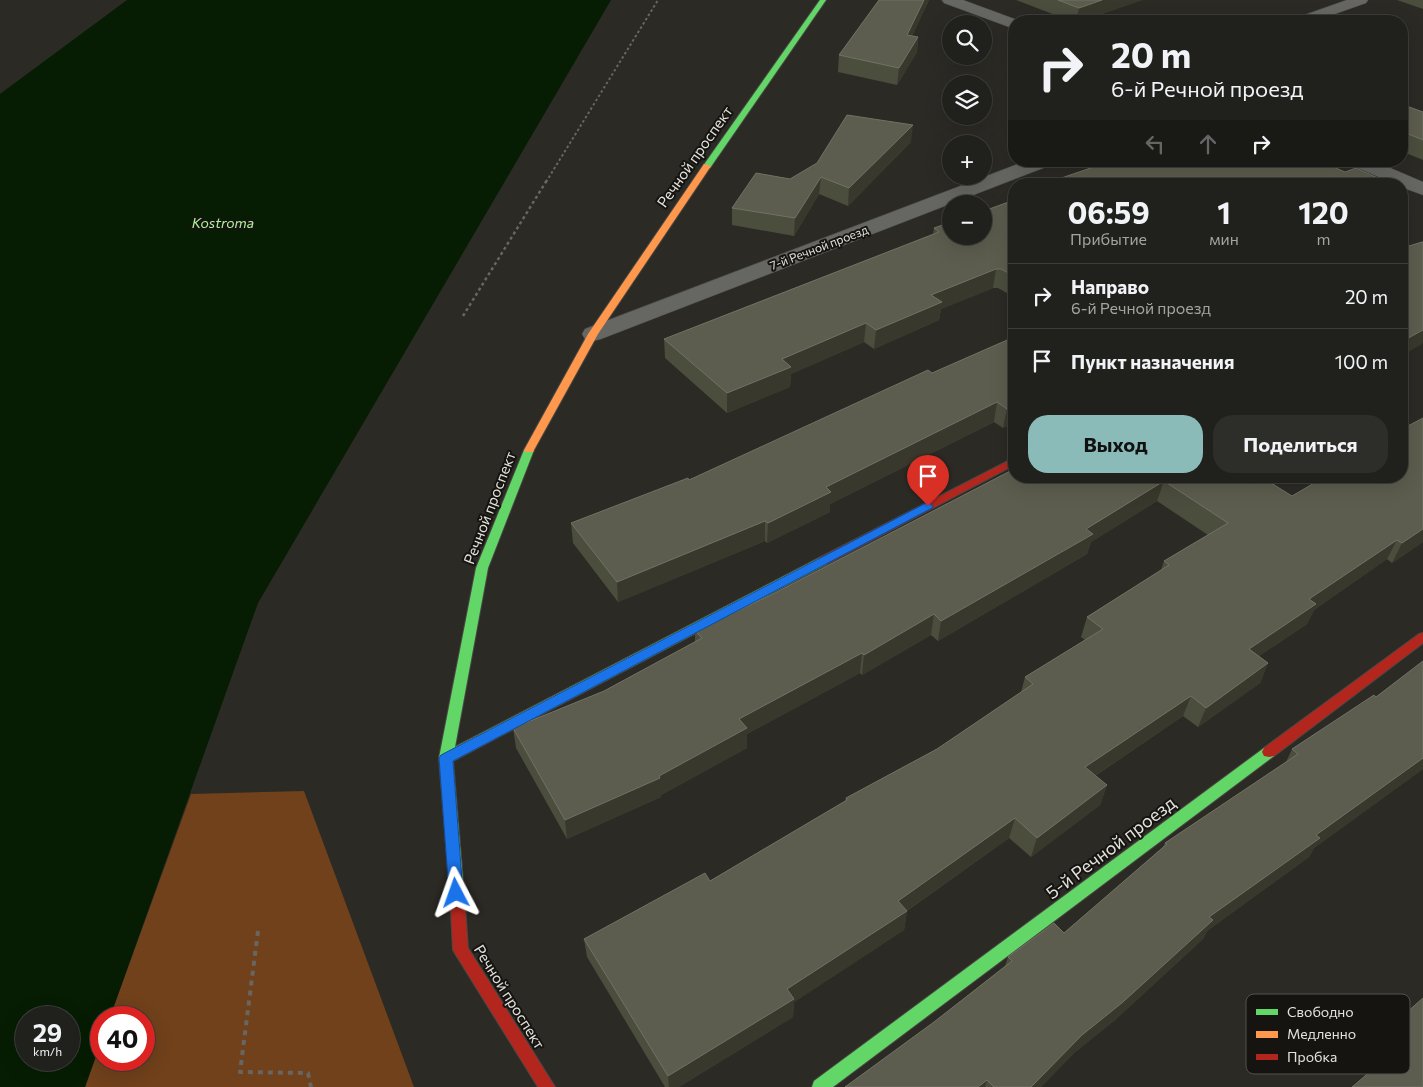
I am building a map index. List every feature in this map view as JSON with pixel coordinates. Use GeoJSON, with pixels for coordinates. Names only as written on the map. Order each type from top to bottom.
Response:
{"type":"FeatureCollection","features":[{"type":"Feature","properties":{"kind":"street","name":"Речной проспект"},"geometry":{"type":"LineString","coordinates":[[547,1087],[461,950],[446,758],[482,568],[531,444],[593,334],[661,231],[823,0]]}},
{"type":"Feature","properties":{"kind":"street"},"geometry":{"type":"LineString","coordinates":[[949,0],[1008,22]]}},
{"type":"Feature","properties":{"kind":"street"},"geometry":{"type":"LineString","coordinates":[[1318,15],[1361,0]]}},
{"type":"Feature","properties":{"kind":"street"},"geometry":{"type":"LineString","coordinates":[[974,9],[998,2]]}},
{"type":"Feature","properties":{"kind":"street","name":"7-й Речной проезд"},"geometry":{"type":"LineString","coordinates":[[593,334],[1028,167]]}},
{"type":"Feature","properties":{"kind":"street"},"geometry":{"type":"LineString","coordinates":[[1372,167],[1397,178]]}},
{"type":"Feature","properties":{"kind":"street"},"geometry":{"type":"LineString","coordinates":[[1408,183],[1423,189]]}},
{"type":"Feature","properties":{"kind":"street"},"geometry":{"type":"LineString","coordinates":[[446,758],[1008,464]]}},
{"type":"Feature","properties":{"kind":"street","name":"5-й Речной проезд"},"geometry":{"type":"LineString","coordinates":[[820,1087],[1423,638]]}},
{"type":"Feature","properties":{"kind":"path"},"geometry":{"type":"LineString","coordinates":[[463,316],[658,0]]}},
{"type":"Feature","properties":{"kind":"path"},"geometry":{"type":"LineString","coordinates":[[258,931],[240,1072],[308,1073],[311,1087]]}},
{"type":"Feature","properties":{"kind":"shaded area"},"geometry":{"type":"Polygon","coordinates":[[[304,791],[414,1087],[85,1087],[91,1071],[155,1071],[155,1006],[114,1006],[191,794],[304,791]]]}},
{"type":"Feature","properties":{"kind":"water","name":"Kostroma"},"geometry":{"type":"Polygon","coordinates":[[[127,0],[611,0],[258,603],[114,1006],[90,1006],[91,1071],[85,1087],[0,1087],[0,94],[127,0]]]}},
{"type":"Feature","properties":{"kind":"building"},"geometry":{"type":"Polygon","coordinates":[[[879,0],[924,0],[907,35],[918,37],[899,68],[839,55],[879,0]]]}},
{"type":"Feature","properties":{"kind":"building"},"geometry":{"type":"Polygon","coordinates":[[[1058,0],[1102,0],[1079,8],[1058,0]]]}},
{"type":"Feature","properties":{"kind":"building"},"geometry":{"type":"Polygon","coordinates":[[[1408,107],[1423,112],[1423,140],[1408,134],[1408,107]]]}},
{"type":"Feature","properties":{"kind":"building"},"geometry":{"type":"Polygon","coordinates":[[[847,115],[913,125],[849,188],[821,177],[795,218],[732,208],[756,173],[790,179],[817,163],[847,115]]]}},
{"type":"Feature","properties":{"kind":"building"},"geometry":{"type":"Polygon","coordinates":[[[1094,167],[1334,167],[1345,172],[1356,168],[1378,178],[1061,178],[1094,167]]]}},
{"type":"Feature","properties":{"kind":"building"},"geometry":{"type":"Polygon","coordinates":[[[1008,202],[1008,273],[996,269],[931,295],[942,302],[876,330],[866,323],[782,359],[791,367],[727,393],[664,339],[939,232],[934,228],[942,225],[942,245],[992,245],[992,208],[1008,202]]]}},
{"type":"Feature","properties":{"kind":"building"},"geometry":{"type":"Polygon","coordinates":[[[1423,242],[1423,330],[1408,338],[1408,246],[1423,242]]]}},
{"type":"Feature","properties":{"kind":"building"},"geometry":{"type":"Polygon","coordinates":[[[1008,340],[1008,409],[997,402],[826,487],[831,492],[768,523],[765,521],[617,582],[571,523],[688,478],[689,480],[928,370],[932,373],[1008,340]]]}},
{"type":"Feature","properties":{"kind":"building"},"geometry":{"type":"Polygon","coordinates":[[[1423,418],[1423,529],[1402,543],[1397,540],[1309,599],[1316,604],[1249,649],[1268,663],[1206,708],[1191,696],[1085,767],[1107,785],[1037,838],[1015,818],[898,901],[907,911],[787,989],[794,999],[668,1076],[584,939],[705,873],[710,881],[847,800],[846,798],[937,749],[1033,684],[1025,677],[1103,629],[1087,617],[1169,565],[1164,561],[1228,523],[1167,483],[1271,483],[1292,496],[1314,483],[1408,483],[1408,426],[1423,418]]]}},
{"type":"Feature","properties":{"kind":"building"},"geometry":{"type":"Polygon","coordinates":[[[1008,472],[1008,483],[1161,483],[1086,529],[1093,534],[941,621],[934,614],[864,655],[862,653],[739,719],[747,728],[659,776],[660,778],[565,820],[513,728],[604,691],[702,638],[695,631],[771,595],[1008,472]]]}},
{"type":"Feature","properties":{"kind":"building"},"geometry":{"type":"Polygon","coordinates":[[[1423,661],[1423,758],[1316,835],[1320,838],[1209,917],[1213,920],[1123,1002],[1082,1035],[1031,1087],[994,1087],[987,1080],[978,1087],[845,1087],[934,1022],[1012,961],[1008,957],[1054,923],[1064,933],[1167,844],[1165,843],[1298,754],[1292,749],[1374,695],[1376,697],[1423,661]]]}},
{"type":"Feature","properties":{"kind":"building"},"geometry":{"type":"Polygon","coordinates":[[[1423,998],[1423,1087],[1352,1087],[1367,1074],[1410,1074],[1410,1009],[1423,998]]]}},
{"type":"Feature","properties":{"kind":"traffic: fast"},"geometry":{"type":"LineString","coordinates":[[707,166],[823,0]]}},
{"type":"Feature","properties":{"kind":"traffic: fast"},"geometry":{"type":"LineString","coordinates":[[457,893],[446,758],[482,568],[529,450]]}},
{"type":"Feature","properties":{"kind":"traffic: fast"},"geometry":{"type":"LineString","coordinates":[[446,758],[823,561]]}},
{"type":"Feature","properties":{"kind":"traffic: fast"},"geometry":{"type":"LineString","coordinates":[[820,1087],[1269,752]]}},
{"type":"Feature","properties":{"kind":"traffic: slow"},"geometry":{"type":"LineString","coordinates":[[529,450],[593,334],[707,166]]}},
{"type":"Feature","properties":{"kind":"traffic: jam"},"geometry":{"type":"LineString","coordinates":[[823,561],[1008,464]]}},
{"type":"Feature","properties":{"kind":"traffic: jam"},"geometry":{"type":"LineString","coordinates":[[1269,752],[1423,637]]}},
{"type":"Feature","properties":{"kind":"traffic: jam"},"geometry":{"type":"LineString","coordinates":[[457,893],[461,950],[547,1087]]}},
{"type":"Feature","properties":{"kind":"route"},"geometry":{"type":"LineString","coordinates":[[456,893],[446,758],[928,506]]}}]}
